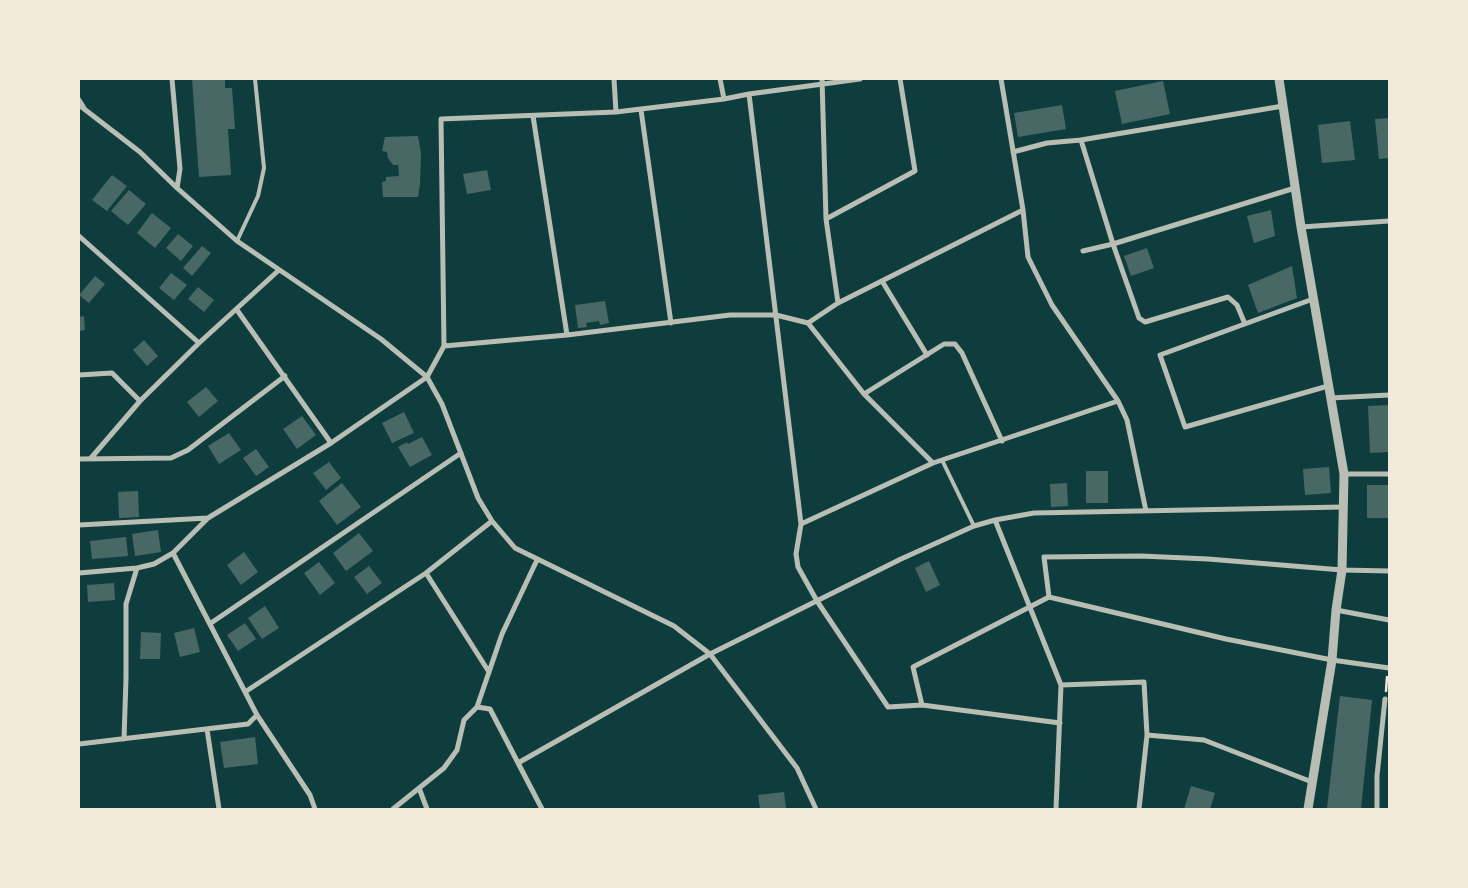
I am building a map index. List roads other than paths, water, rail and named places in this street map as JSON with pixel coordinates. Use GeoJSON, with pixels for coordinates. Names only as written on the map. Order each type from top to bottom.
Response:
{"type":"FeatureCollection","features":[{"type":"Feature","properties":{"kind":"street"},"geometry":{"type":"LineString","coordinates":[[172,79],[180,169],[177,188]]}},
{"type":"Feature","properties":{"kind":"street"},"geometry":{"type":"LineString","coordinates":[[614,79],[616,112]]}},
{"type":"Feature","properties":{"kind":"street"},"geometry":{"type":"LineString","coordinates":[[720,79],[724,99]]}},
{"type":"Feature","properties":{"kind":"street"},"geometry":{"type":"LineString","coordinates":[[79,573],[136,568],[154,564],[173,553],[208,518],[331,443],[427,377],[444,346],[441,120],[641,110],[724,99],[823,81],[860,79]]}},
{"type":"Feature","properties":{"kind":"street"},"geometry":{"type":"LineString","coordinates":[[826,219],[915,171],[900,79]]}},
{"type":"Feature","properties":{"kind":"street"},"geometry":{"type":"LineString","coordinates":[[1001,79],[1023,210],[1028,257],[1052,305],[1118,401],[1127,420],[1146,511]]}},
{"type":"Feature","properties":{"kind":"street"},"geometry":{"type":"LineString","coordinates":[[1279,79],[1300,227],[1344,474],[1342,570],[1336,610],[1332,660],[1308,809]]}},
{"type":"Feature","properties":{"kind":"street"},"geometry":{"type":"LineString","coordinates":[[823,81],[826,219],[838,302]]}},
{"type":"Feature","properties":{"kind":"street"},"geometry":{"type":"LineString","coordinates":[[749,94],[801,524],[796,554],[798,566],[817,601],[888,707],[922,706],[1060,723]]}},
{"type":"Feature","properties":{"kind":"street"},"geometry":{"type":"LineString","coordinates":[[79,100],[86,110]]}},
{"type":"Feature","properties":{"kind":"street"},"geometry":{"type":"LineString","coordinates":[[79,105],[140,152],[177,188],[237,241],[381,339],[427,377],[442,404],[478,498],[492,521],[515,548],[674,626],[710,654],[797,768],[816,809]]}},
{"type":"Feature","properties":{"kind":"street"},"geometry":{"type":"LineString","coordinates":[[1013,152],[1048,143],[1081,140],[1283,106]]}},
{"type":"Feature","properties":{"kind":"street"},"geometry":{"type":"LineString","coordinates":[[641,110],[671,323]]}},
{"type":"Feature","properties":{"kind":"street"},"geometry":{"type":"LineString","coordinates":[[533,116],[567,335]]}},
{"type":"Feature","properties":{"kind":"street"},"geometry":{"type":"LineString","coordinates":[[1081,140],[1113,244],[1139,318],[1145,322],[1228,297],[1238,305],[1245,324]]}},
{"type":"Feature","properties":{"kind":"street"},"geometry":{"type":"LineString","coordinates":[[1083,251],[1113,244],[1295,188]]}},
{"type":"Feature","properties":{"kind":"street"},"geometry":{"type":"LineString","coordinates":[[808,323],[838,302],[1023,210]]}},
{"type":"Feature","properties":{"kind":"street"},"geometry":{"type":"LineString","coordinates":[[1300,227],[1389,221]]}},
{"type":"Feature","properties":{"kind":"street"},"geometry":{"type":"LineString","coordinates":[[79,236],[199,343]]}},
{"type":"Feature","properties":{"kind":"street"},"geometry":{"type":"LineString","coordinates":[[91,458],[140,401],[199,343],[279,270]]}},
{"type":"Feature","properties":{"kind":"street"},"geometry":{"type":"LineString","coordinates":[[882,280],[927,354]]}},
{"type":"Feature","properties":{"kind":"street"},"geometry":{"type":"LineString","coordinates":[[1313,299],[1160,355],[1185,427],[1328,386]]}},
{"type":"Feature","properties":{"kind":"street"},"geometry":{"type":"LineString","coordinates":[[237,310],[331,443]]}},
{"type":"Feature","properties":{"kind":"street"},"geometry":{"type":"LineString","coordinates":[[444,346],[567,335],[730,315],[776,315],[808,323],[864,394],[933,463]]}},
{"type":"Feature","properties":{"kind":"street"},"geometry":{"type":"LineString","coordinates":[[864,394],[944,344],[955,344],[962,353],[1002,441]]}},
{"type":"Feature","properties":{"kind":"street"},"geometry":{"type":"LineString","coordinates":[[79,375],[112,373],[140,401]]}},
{"type":"Feature","properties":{"kind":"street"},"geometry":{"type":"LineString","coordinates":[[79,459],[171,458],[188,450],[285,376]]}},
{"type":"Feature","properties":{"kind":"street"},"geometry":{"type":"LineString","coordinates":[[1330,398],[1389,395]]}},
{"type":"Feature","properties":{"kind":"street"},"geometry":{"type":"LineString","coordinates":[[801,524],[933,463],[1118,401]]}},
{"type":"Feature","properties":{"kind":"street"},"geometry":{"type":"LineString","coordinates":[[211,623],[461,453]]}},
{"type":"Feature","properties":{"kind":"street"},"geometry":{"type":"LineString","coordinates":[[1344,474],[1389,474]]}},
{"type":"Feature","properties":{"kind":"street"},"geometry":{"type":"LineString","coordinates":[[518,762],[710,654],[901,559],[974,526],[1034,513],[1343,507]]}},
{"type":"Feature","properties":{"kind":"street"},"geometry":{"type":"LineString","coordinates":[[79,525],[208,518]]}},
{"type":"Feature","properties":{"kind":"street"},"geometry":{"type":"LineString","coordinates":[[995,520],[1029,607],[1060,678],[1056,809]]}},
{"type":"Feature","properties":{"kind":"street"},"geometry":{"type":"LineString","coordinates":[[245,692],[426,573],[492,521]]}},
{"type":"Feature","properties":{"kind":"street"},"geometry":{"type":"LineString","coordinates":[[173,553],[211,623],[245,692],[310,795],[315,809]]}},
{"type":"Feature","properties":{"kind":"street"},"geometry":{"type":"LineString","coordinates":[[1049,597],[1044,558],[1141,556],[1342,570],[1389,571]]}},
{"type":"Feature","properties":{"kind":"street"},"geometry":{"type":"LineString","coordinates":[[393,809],[444,768],[457,750],[464,720],[477,707],[502,634],[537,560]]}},
{"type":"Feature","properties":{"kind":"street"},"geometry":{"type":"LineString","coordinates":[[124,739],[126,604],[136,568]]}},
{"type":"Feature","properties":{"kind":"street"},"geometry":{"type":"LineString","coordinates":[[426,573],[489,672]]}},
{"type":"Feature","properties":{"kind":"street"},"geometry":{"type":"LineString","coordinates":[[922,706],[913,667],[1049,597],[1226,639],[1332,660],[1389,668]]}},
{"type":"Feature","properties":{"kind":"street"},"geometry":{"type":"LineString","coordinates":[[1336,610],[1389,620]]}},
{"type":"Feature","properties":{"kind":"street"},"geometry":{"type":"LineString","coordinates":[[1061,685],[1144,682],[1147,735],[1139,809]]}},
{"type":"Feature","properties":{"kind":"street"},"geometry":{"type":"LineString","coordinates":[[1377,809],[1377,776],[1385,699]]}},
{"type":"Feature","properties":{"kind":"street"},"geometry":{"type":"LineString","coordinates":[[477,707],[490,709],[542,809]]}},
{"type":"Feature","properties":{"kind":"street"},"geometry":{"type":"LineString","coordinates":[[79,744],[248,724],[258,715]]}},
{"type":"Feature","properties":{"kind":"street"},"geometry":{"type":"LineString","coordinates":[[207,729],[219,809]]}},
{"type":"Feature","properties":{"kind":"street"},"geometry":{"type":"LineString","coordinates":[[1147,735],[1204,740],[1312,782]]}},
{"type":"Feature","properties":{"kind":"street"},"geometry":{"type":"LineString","coordinates":[[419,788],[427,809]]}},
{"type":"Feature","properties":{"kind":"lane"},"geometry":{"type":"LineString","coordinates":[[237,241],[258,196],[264,168],[256,79]]}},
{"type":"Feature","properties":{"kind":"lane"},"geometry":{"type":"LineString","coordinates":[[942,460],[974,526]]}}]}
